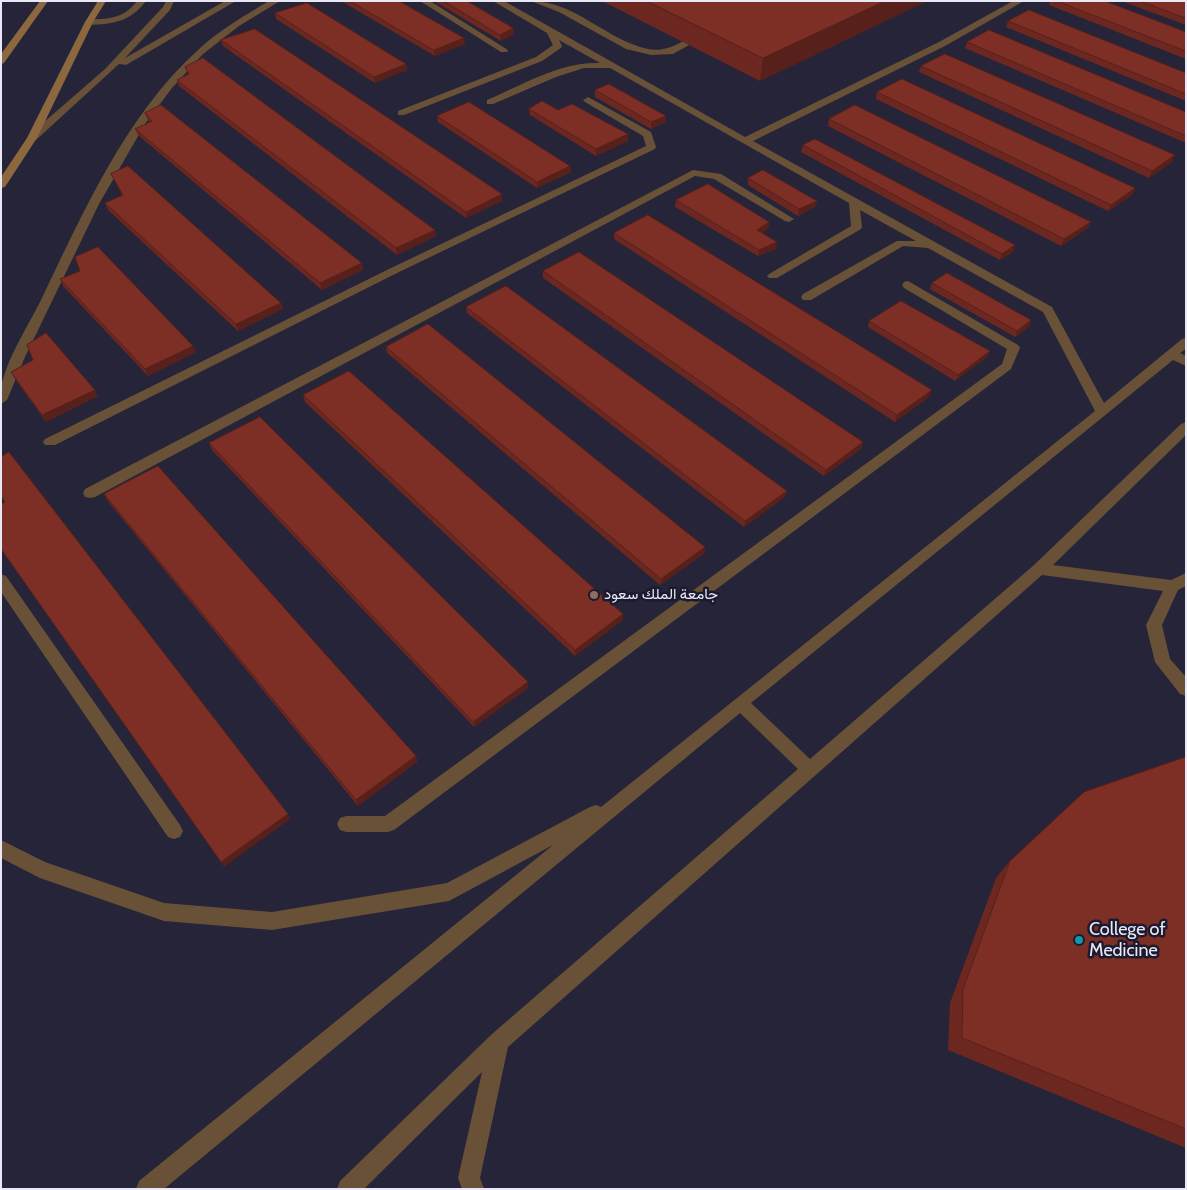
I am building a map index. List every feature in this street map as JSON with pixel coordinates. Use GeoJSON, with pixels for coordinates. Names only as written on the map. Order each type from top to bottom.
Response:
{"type":"FeatureCollection","features":[{"type":"Feature","properties":{"kind":"main road"},"geometry":{"type":"LineString","coordinates":[[1,61],[44,1]]}},
{"type":"Feature","properties":{"kind":"main road"},"geometry":{"type":"LineString","coordinates":[[1,185],[32,138],[89,22],[102,1]]}},
{"type":"Feature","properties":{"kind":"lane"},"geometry":{"type":"LineString","coordinates":[[89,22],[115,21],[130,16],[142,1]]}},
{"type":"Feature","properties":{"kind":"lane"},"geometry":{"type":"LineString","coordinates":[[32,138],[108,71],[167,8],[170,1]]}},
{"type":"Feature","properties":{"kind":"lane"},"geometry":{"type":"LineString","coordinates":[[108,71],[232,1]]}},
{"type":"Feature","properties":{"kind":"lane"},"geometry":{"type":"LineString","coordinates":[[1,400],[92,205],[128,141],[168,86],[209,45],[252,12],[276,1]]}},
{"type":"Feature","properties":{"kind":"lane"},"geometry":{"type":"LineString","coordinates":[[424,1],[504,50]]}},
{"type":"Feature","properties":{"kind":"lane"},"geometry":{"type":"LineString","coordinates":[[497,1],[854,203],[1048,310],[1102,412]]}},
{"type":"Feature","properties":{"kind":"lane"},"geometry":{"type":"LineString","coordinates":[[535,1],[562,10],[629,47],[651,52],[670,52],[709,33]]}},
{"type":"Feature","properties":{"kind":"lane"},"geometry":{"type":"LineString","coordinates":[[745,141],[942,44],[1020,1]]}},
{"type":"Feature","properties":{"kind":"lane"},"geometry":{"type":"LineString","coordinates":[[401,113],[539,59],[558,46],[551,32]]}},
{"type":"Feature","properties":{"kind":"lane"},"geometry":{"type":"LineString","coordinates":[[490,102],[553,75],[583,65],[612,66]]}},
{"type":"Feature","properties":{"kind":"lane"},"geometry":{"type":"LineString","coordinates":[[50,442],[651,146],[647,134],[588,100]]}},
{"type":"Feature","properties":{"kind":"lane"},"geometry":{"type":"LineString","coordinates":[[90,493],[693,173],[716,176],[789,219]]}},
{"type":"Feature","properties":{"kind":"lane"},"geometry":{"type":"LineString","coordinates":[[773,276],[857,227],[854,203]]}},
{"type":"Feature","properties":{"kind":"lane"},"geometry":{"type":"LineString","coordinates":[[807,297],[901,243],[930,245]]}},
{"type":"Feature","properties":{"kind":"lane"},"geometry":{"type":"LineString","coordinates":[[346,824],[388,824],[1006,366],[1014,348],[908,285]]}},
{"type":"Feature","properties":{"kind":"lane"},"geometry":{"type":"LineString","coordinates":[[147,1189],[740,703],[1102,412],[1179,358],[1186,342]]}},
{"type":"Feature","properties":{"kind":"lane"},"geometry":{"type":"LineString","coordinates":[[348,1189],[499,1041],[1039,569],[1186,428]]}},
{"type":"Feature","properties":{"kind":"lane"},"geometry":{"type":"LineString","coordinates":[[1039,569],[1180,582],[1154,625],[1163,662],[1186,689]]}},
{"type":"Feature","properties":{"kind":"lane"},"geometry":{"type":"LineString","coordinates":[[1,580],[174,831]]}},
{"type":"Feature","properties":{"kind":"lane"},"geometry":{"type":"LineString","coordinates":[[740,703],[809,769]]}},
{"type":"Feature","properties":{"kind":"lane"},"geometry":{"type":"LineString","coordinates":[[1,848],[40,869],[164,912],[272,921],[449,892],[628,795]]}},
{"type":"Feature","properties":{"kind":"lane"},"geometry":{"type":"LineString","coordinates":[[474,1189],[469,1178],[499,1041]]}},
{"type":"Feature","properties":{"kind":"building"},"geometry":{"type":"Polygon","coordinates":[[[350,1],[399,1],[464,38],[434,50],[350,1]]]}},
{"type":"Feature","properties":{"kind":"building"},"geometry":{"type":"Polygon","coordinates":[[[444,1],[467,1],[513,28],[500,35],[444,1]]]}},
{"type":"Feature","properties":{"kind":"building"},"geometry":{"type":"Polygon","coordinates":[[[647,1],[885,1],[763,58],[647,1]]]}},
{"type":"Feature","properties":{"kind":"building"},"geometry":{"type":"Polygon","coordinates":[[[1057,1],[1105,1],[1186,32],[1186,51],[1057,1]]]}},
{"type":"Feature","properties":{"kind":"building"},"geometry":{"type":"Polygon","coordinates":[[[1140,1],[1186,1],[1186,18],[1140,1]]]}},
{"type":"Feature","properties":{"kind":"building"},"geometry":{"type":"Polygon","coordinates":[[[307,3],[406,64],[374,77],[275,13],[307,3]]]}},
{"type":"Feature","properties":{"kind":"building"},"geometry":{"type":"Polygon","coordinates":[[[1029,10],[1186,73],[1186,94],[1008,21],[1029,10]]]}},
{"type":"Feature","properties":{"kind":"building"},"geometry":{"type":"Polygon","coordinates":[[[255,29],[502,194],[466,212],[221,40],[255,29]]]}},
{"type":"Feature","properties":{"kind":"building"},"geometry":{"type":"Polygon","coordinates":[[[989,30],[1186,112],[1186,136],[967,42],[989,30]]]}},
{"type":"Feature","properties":{"kind":"building"},"geometry":{"type":"Polygon","coordinates":[[[945,54],[1175,155],[1152,171],[921,66],[945,54]]]}},
{"type":"Feature","properties":{"kind":"building"},"geometry":{"type":"Polygon","coordinates":[[[203,58],[435,230],[396,248],[177,80],[189,74],[185,67],[203,58]]]}},
{"type":"Feature","properties":{"kind":"building"},"geometry":{"type":"Polygon","coordinates":[[[902,79],[1135,188],[1111,205],[877,92],[902,79]]]}},
{"type":"Feature","properties":{"kind":"building"},"geometry":{"type":"Polygon","coordinates":[[[609,84],[666,116],[651,122],[595,90],[609,84]]]}},
{"type":"Feature","properties":{"kind":"building"},"geometry":{"type":"Polygon","coordinates":[[[542,101],[558,110],[572,104],[628,134],[596,149],[529,109],[542,101]]]}},
{"type":"Feature","properties":{"kind":"building"},"geometry":{"type":"Polygon","coordinates":[[[469,102],[570,166],[537,182],[437,116],[469,102]]]}},
{"type":"Feature","properties":{"kind":"building"},"geometry":{"type":"Polygon","coordinates":[[[161,105],[362,263],[320,283],[135,129],[152,121],[145,113],[161,105]]]}},
{"type":"Feature","properties":{"kind":"building"},"geometry":{"type":"Polygon","coordinates":[[[855,105],[1091,222],[1064,239],[829,119],[855,105]]]}},
{"type":"Feature","properties":{"kind":"building"},"geometry":{"type":"Polygon","coordinates":[[[815,139],[1015,245],[1002,254],[803,145],[815,139]]]}},
{"type":"Feature","properties":{"kind":"building"},"geometry":{"type":"Polygon","coordinates":[[[128,166],[281,303],[236,324],[105,203],[123,195],[111,174],[128,166]]]}},
{"type":"Feature","properties":{"kind":"building"},"geometry":{"type":"Polygon","coordinates":[[[763,170],[817,201],[799,209],[748,178],[763,170]]]}},
{"type":"Feature","properties":{"kind":"building"},"geometry":{"type":"Polygon","coordinates":[[[708,184],[769,222],[757,230],[777,242],[759,250],[676,200],[708,184]]]}},
{"type":"Feature","properties":{"kind":"building"},"geometry":{"type":"Polygon","coordinates":[[[648,215],[932,390],[897,415],[614,233],[648,215]]]}},
{"type":"Feature","properties":{"kind":"building"},"geometry":{"type":"Polygon","coordinates":[[[98,247],[193,346],[145,369],[60,279],[80,271],[75,257],[98,247]]]}},
{"type":"Feature","properties":{"kind":"building"},"geometry":{"type":"Polygon","coordinates":[[[579,252],[863,442],[826,470],[543,271],[579,252]]]}},
{"type":"Feature","properties":{"kind":"building"},"geometry":{"type":"Polygon","coordinates":[[[947,273],[1031,320],[1017,331],[932,283],[947,273]]]}},
{"type":"Feature","properties":{"kind":"building"},"geometry":{"type":"Polygon","coordinates":[[[506,286],[787,491],[745,521],[466,307],[506,286]]]}},
{"type":"Feature","properties":{"kind":"building"},"geometry":{"type":"Polygon","coordinates":[[[901,301],[990,351],[958,375],[869,321],[901,301]]]}},
{"type":"Feature","properties":{"kind":"building"},"geometry":{"type":"Polygon","coordinates":[[[428,324],[705,547],[661,579],[386,347],[428,324]]]}},
{"type":"Feature","properties":{"kind":"building"},"geometry":{"type":"Polygon","coordinates":[[[46,333],[95,390],[42,415],[11,372],[33,360],[27,345],[46,333]]]}},
{"type":"Feature","properties":{"kind":"building"},"geometry":{"type":"Polygon","coordinates":[[[349,371],[623,614],[575,650],[303,395],[349,371]]]}},
{"type":"Feature","properties":{"kind":"building"},"geometry":{"type":"Polygon","coordinates":[[[260,417],[528,682],[473,722],[209,443],[260,417]]]}},
{"type":"Feature","properties":{"kind":"building"},"geometry":{"type":"Polygon","coordinates":[[[9,452],[288,814],[221,862],[1,549],[1,504],[5,502],[1,496],[1,457],[9,452]]]}},
{"type":"Feature","properties":{"kind":"building"},"geometry":{"type":"Polygon","coordinates":[[[158,466],[416,756],[356,800],[104,494],[158,466]]]}},
{"type":"Feature","properties":{"kind":"building","name":"College of Medicine"},"geometry":{"type":"Polygon","coordinates":[[[1186,757],[1186,1129],[962,1038],[963,989],[1010,861],[1084,792],[1186,757]]]}},
{"type":"Feature","properties":{"kind":"place","name":"جامعة الملك سعود"},"geometry":{"type":"Point","coordinates":[594,595]}},
{"type":"Feature","properties":{"kind":"place","name":"College of Medicine"},"geometry":{"type":"Point","coordinates":[1079,940]}}]}
